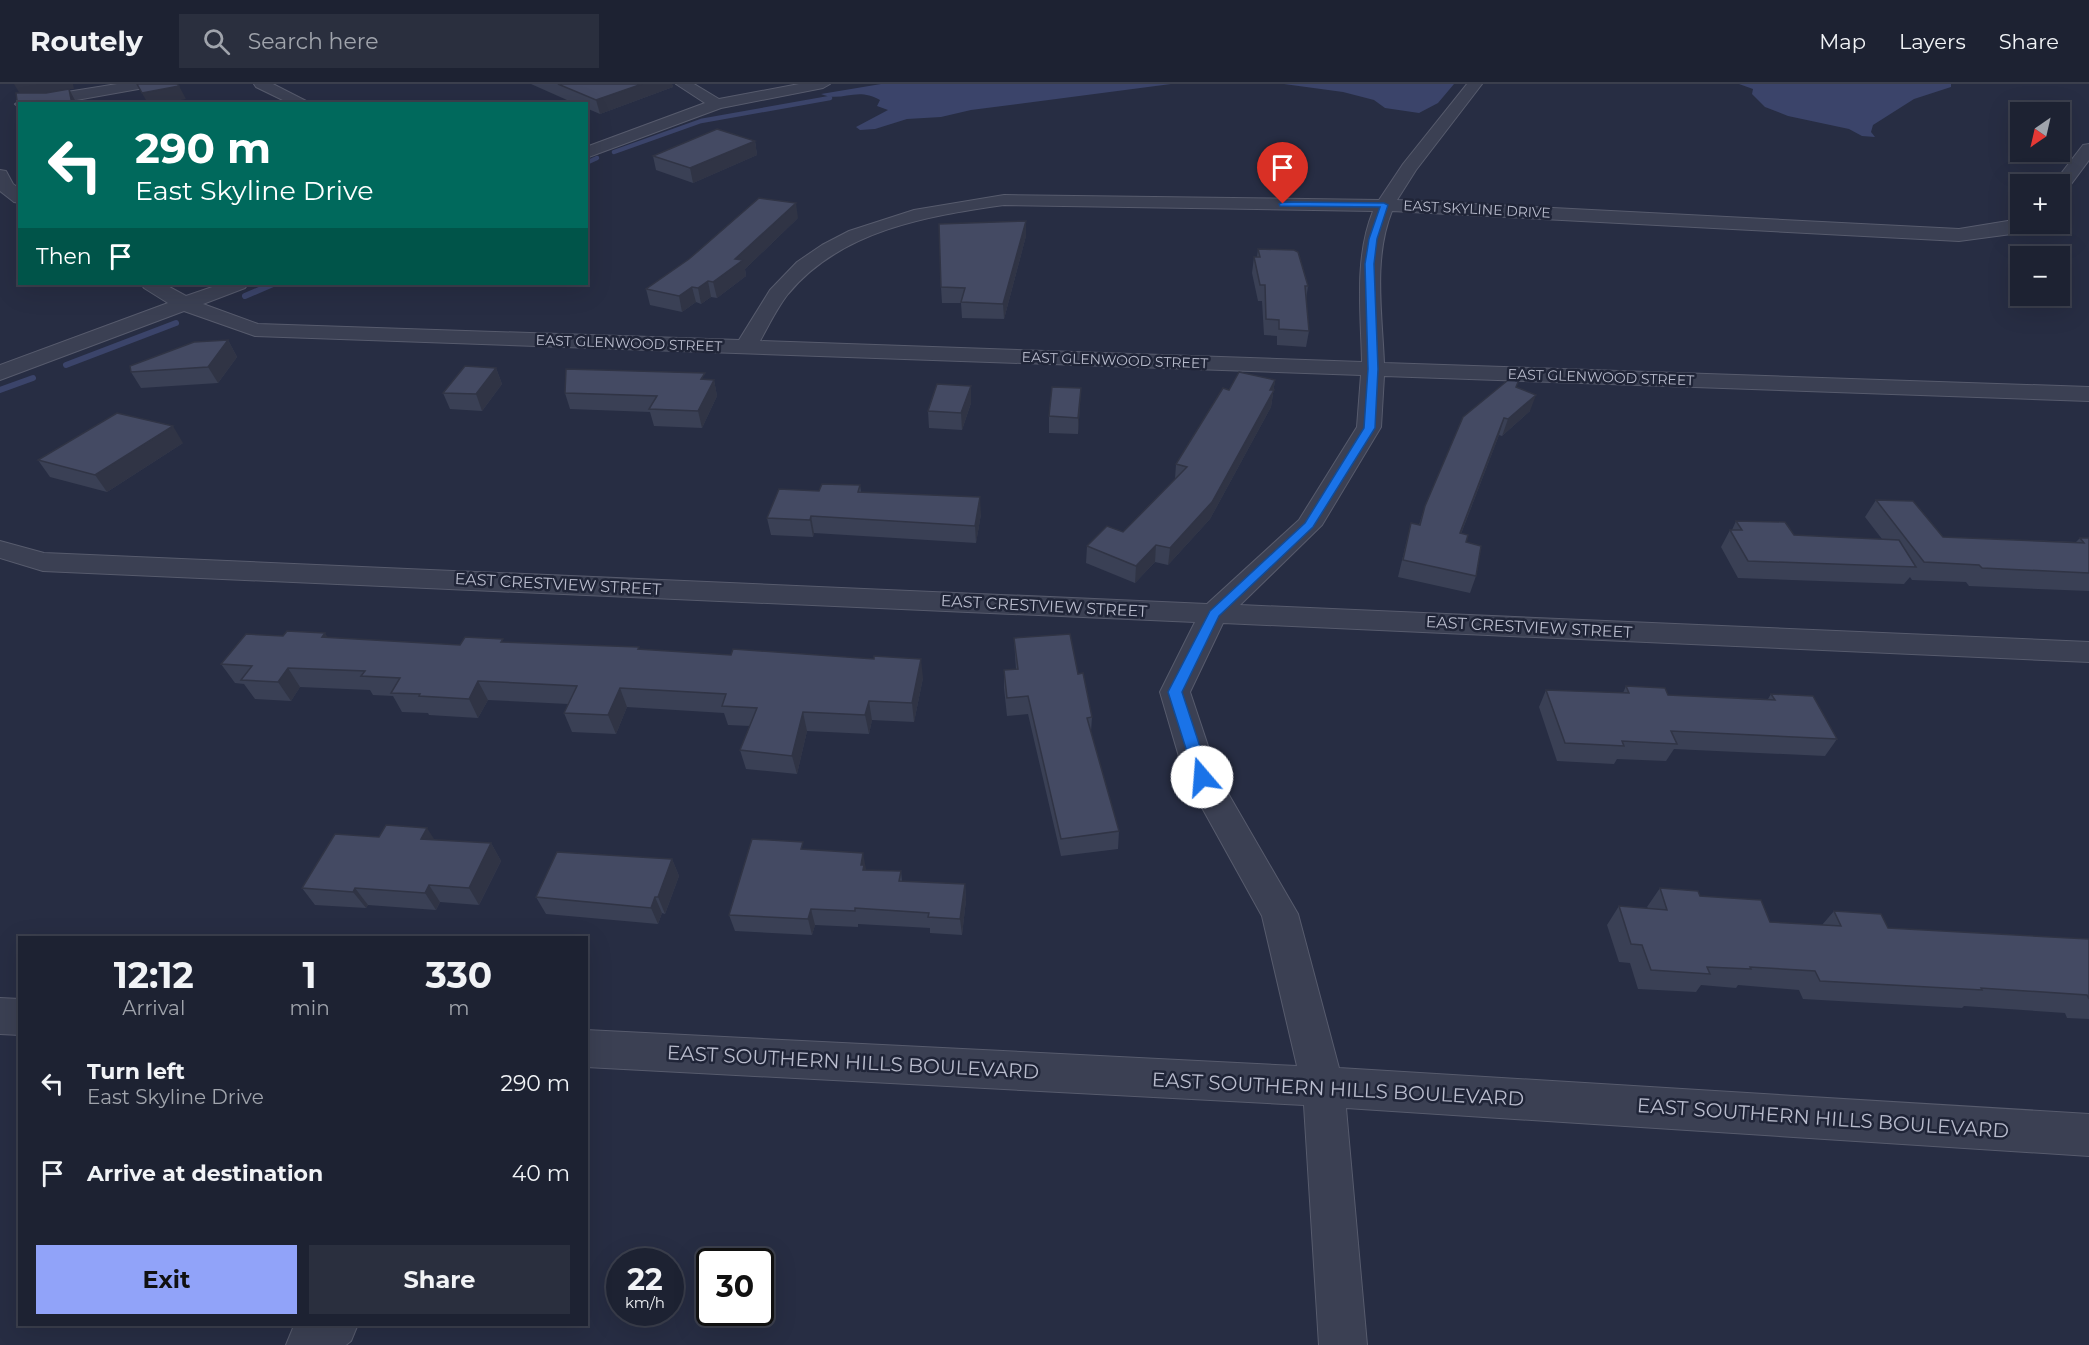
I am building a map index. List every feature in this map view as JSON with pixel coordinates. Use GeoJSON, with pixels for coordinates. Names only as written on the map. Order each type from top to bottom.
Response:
{"type":"FeatureCollection","features":[{"type":"Feature","properties":{"kind":"street"},"geometry":{"type":"LineString","coordinates":[[30,102],[144,84]]}},
{"type":"Feature","properties":{"kind":"street"},"geometry":{"type":"LineString","coordinates":[[261,84],[301,102]]}},
{"type":"Feature","properties":{"kind":"street"},"geometry":{"type":"LineString","coordinates":[[683,84],[717,104]]}},
{"type":"Feature","properties":{"kind":"street"},"geometry":{"type":"LineString","coordinates":[[588,152],[717,104],[823,84]]}},
{"type":"Feature","properties":{"kind":"street"},"geometry":{"type":"LineString","coordinates":[[1344,1345],[1323,1087],[1280,914],[1202,777],[1175,692],[1214,614],[1309,525],[1370,428],[1373,369],[1370,264],[1373,239],[1384,205],[1422,150],[1475,84]]}},
{"type":"Feature","properties":{"kind":"street"},"geometry":{"type":"LineString","coordinates":[[2070,178],[2083,166],[2089,149]]}},
{"type":"Feature","properties":{"kind":"street","name":"EAST SKYLINE DRIVE"},"geometry":{"type":"LineString","coordinates":[[747,347],[782,289],[821,254],[862,233],[923,213],[1004,200],[1384,205],[1959,235],[2010,228]]}},
{"type":"Feature","properties":{"kind":"street","name":"EAST GLENWOOD STREET"},"geometry":{"type":"LineString","coordinates":[[153,285],[184,304],[255,330],[2089,394]]}},
{"type":"Feature","properties":{"kind":"street"},"geometry":{"type":"LineString","coordinates":[[0,373],[235,285]]}},
{"type":"Feature","properties":{"kind":"street","name":"EAST CRESTVIEW STREET"},"geometry":{"type":"LineString","coordinates":[[0,549],[43,562],[2089,652]]}},
{"type":"Feature","properties":{"kind":"street"},"geometry":{"type":"LineString","coordinates":[[0,1016],[18,1017]]}},
{"type":"Feature","properties":{"kind":"street","name":"EAST SOUTHERN HILLS BOULEVARD"},"geometry":{"type":"LineString","coordinates":[[588,1048],[1323,1087],[2089,1135]]}},
{"type":"Feature","properties":{"kind":"street"},"geometry":{"type":"LineString","coordinates":[[310,1345],[332,1326]]}},
{"type":"Feature","properties":{"kind":"water"},"geometry":{"type":"Polygon","coordinates":[[[881,84],[1171,84],[971,110],[941,117],[907,119],[875,129],[860,130],[856,127],[888,110],[877,106],[880,100],[864,94],[836,97],[821,94],[881,84]]]}},
{"type":"Feature","properties":{"kind":"water"},"geometry":{"type":"Polygon","coordinates":[[[1284,84],[1454,84],[1438,103],[1419,113],[1385,108],[1374,100],[1343,92],[1284,84]]]}},
{"type":"Feature","properties":{"kind":"water"},"geometry":{"type":"Polygon","coordinates":[[[1739,84],[1951,84],[1951,87],[1914,99],[1873,125],[1871,132],[1875,137],[1862,136],[1849,129],[1788,116],[1765,107],[1752,94],[1753,89],[1739,84]]]}},
{"type":"Feature","properties":{"kind":"building"},"geometry":{"type":"Polygon","coordinates":[[[137,84],[177,84],[179,86],[142,93],[137,84]]]}},
{"type":"Feature","properties":{"kind":"building"},"geometry":{"type":"Polygon","coordinates":[[[558,84],[642,84],[596,100],[558,84]]]}},
{"type":"Feature","properties":{"kind":"building"},"geometry":{"type":"Polygon","coordinates":[[[69,89],[72,102],[18,102],[18,108],[16,93],[46,93],[69,89]]]}},
{"type":"Feature","properties":{"kind":"building"},"geometry":{"type":"Polygon","coordinates":[[[717,129],[755,141],[690,168],[653,156],[717,129]]]}},
{"type":"Feature","properties":{"kind":"building"},"geometry":{"type":"Polygon","coordinates":[[[759,198],[796,203],[735,259],[743,260],[713,282],[708,281],[698,288],[692,287],[679,296],[646,289],[689,259],[759,198]]]}},
{"type":"Feature","properties":{"kind":"building"},"geometry":{"type":"Polygon","coordinates":[[[1026,221],[1003,304],[961,302],[965,288],[941,287],[939,224],[1026,221]]]}},
{"type":"Feature","properties":{"kind":"building"},"geometry":{"type":"Polygon","coordinates":[[[1258,249],[1298,252],[1308,286],[1305,286],[1309,331],[1279,329],[1279,320],[1266,319],[1265,285],[1260,285],[1254,257],[1260,257],[1258,249]]]}},
{"type":"Feature","properties":{"kind":"building"},"geometry":{"type":"Polygon","coordinates":[[[228,340],[208,367],[131,372],[130,366],[194,342],[228,340]]]}},
{"type":"Feature","properties":{"kind":"building"},"geometry":{"type":"Polygon","coordinates":[[[465,366],[496,368],[476,394],[443,393],[465,366]]]}},
{"type":"Feature","properties":{"kind":"building"},"geometry":{"type":"Polygon","coordinates":[[[1524,367],[1516,387],[1536,395],[1508,419],[1504,418],[1460,533],[1468,535],[1466,542],[1481,546],[1476,576],[1403,560],[1411,523],[1420,525],[1425,506],[1463,417],[1524,367]]]}},
{"type":"Feature","properties":{"kind":"building"},"geometry":{"type":"Polygon","coordinates":[[[566,369],[705,373],[701,379],[714,380],[698,411],[649,409],[657,396],[565,393],[566,369]]]}},
{"type":"Feature","properties":{"kind":"building"},"geometry":{"type":"Polygon","coordinates":[[[1239,372],[1275,380],[1270,390],[1274,390],[1212,502],[1170,548],[1156,545],[1136,566],[1087,546],[1107,526],[1123,532],[1187,467],[1176,464],[1223,388],[1229,390],[1239,372]]]}},
{"type":"Feature","properties":{"kind":"building"},"geometry":{"type":"Polygon","coordinates":[[[937,384],[971,386],[961,413],[928,411],[937,384]]]}},
{"type":"Feature","properties":{"kind":"building"},"geometry":{"type":"Polygon","coordinates":[[[1052,387],[1081,388],[1078,418],[1049,416],[1052,387]]]}},
{"type":"Feature","properties":{"kind":"building"},"geometry":{"type":"Polygon","coordinates":[[[117,413],[173,426],[95,475],[38,460],[117,413]]]}},
{"type":"Feature","properties":{"kind":"building"},"geometry":{"type":"Polygon","coordinates":[[[822,484],[860,485],[858,492],[980,497],[975,526],[811,516],[810,520],[767,518],[779,489],[819,491],[822,484]]]}},
{"type":"Feature","properties":{"kind":"building"},"geometry":{"type":"Polygon","coordinates":[[[1876,500],[1913,501],[1943,537],[2084,543],[2080,538],[2089,538],[2089,573],[1982,568],[1979,565],[1924,562],[1876,500]]]}},
{"type":"Feature","properties":{"kind":"building"},"geometry":{"type":"Polygon","coordinates":[[[1736,521],[1785,522],[1794,535],[1899,540],[1916,567],[1748,561],[1730,530],[1742,530],[1736,521]]]}},
{"type":"Feature","properties":{"kind":"building"},"geometry":{"type":"Polygon","coordinates":[[[287,631],[325,633],[322,637],[460,645],[465,637],[503,639],[501,642],[639,647],[638,649],[731,655],[733,649],[874,659],[874,656],[921,659],[912,703],[869,701],[865,715],[803,712],[792,756],[740,750],[757,708],[722,706],[726,694],[620,688],[608,715],[564,713],[577,686],[478,681],[469,699],[419,696],[420,694],[391,693],[400,678],[361,676],[365,671],[288,668],[278,682],[241,680],[252,666],[221,664],[246,634],[283,636],[287,631]]]}},
{"type":"Feature","properties":{"kind":"building"},"geometry":{"type":"Polygon","coordinates":[[[1070,634],[1078,674],[1083,673],[1092,717],[1087,718],[1119,831],[1061,839],[1028,696],[1007,698],[1004,670],[1018,669],[1014,638],[1070,634]]]}},
{"type":"Feature","properties":{"kind":"building"},"geometry":{"type":"Polygon","coordinates":[[[1626,686],[1665,688],[1668,695],[1775,700],[1771,694],[1813,696],[1837,739],[1671,731],[1677,744],[1622,741],[1624,746],[1565,743],[1546,690],[1629,693],[1626,686]]]}},
{"type":"Feature","properties":{"kind":"building"},"geometry":{"type":"Polygon","coordinates":[[[386,825],[427,828],[421,839],[491,843],[469,888],[429,885],[425,893],[355,888],[353,892],[302,888],[335,834],[379,837],[386,825]]]}},
{"type":"Feature","properties":{"kind":"building"},"geometry":{"type":"Polygon","coordinates":[[[752,839],[803,842],[801,849],[863,853],[861,865],[864,865],[863,870],[901,871],[899,881],[965,884],[960,919],[928,917],[929,913],[855,908],[855,911],[811,909],[808,919],[729,915],[752,839]]]}},
{"type":"Feature","properties":{"kind":"building"},"geometry":{"type":"Polygon","coordinates":[[[557,852],[672,859],[658,897],[655,897],[651,908],[536,897],[557,852]]]}},
{"type":"Feature","properties":{"kind":"building"},"geometry":{"type":"Polygon","coordinates":[[[1660,888],[1698,891],[1700,896],[1761,900],[1770,922],[1841,926],[1834,911],[1881,914],[1888,928],[2089,939],[2089,999],[2087,995],[1820,981],[1815,971],[1707,967],[1710,974],[1651,970],[1642,945],[1631,944],[1619,906],[1667,910],[1660,888]]]}},
{"type":"Feature","properties":{"kind":"waterway"},"geometry":{"type":"LineString","coordinates":[[614,152],[701,121],[830,98]]}},
{"type":"Feature","properties":{"kind":"waterway"},"geometry":{"type":"LineString","coordinates":[[588,162],[597,158]]}},
{"type":"Feature","properties":{"kind":"waterway"},"geometry":{"type":"LineString","coordinates":[[245,296],[271,285]]}},
{"type":"Feature","properties":{"kind":"waterway"},"geometry":{"type":"LineString","coordinates":[[66,365],[176,323]]}},
{"type":"Feature","properties":{"kind":"waterway"},"geometry":{"type":"LineString","coordinates":[[0,390],[33,378]]}},
{"type":"Feature","properties":{"kind":"route"},"geometry":{"type":"LineString","coordinates":[[1202,777],[1175,692],[1214,614],[1309,525],[1370,428],[1373,369],[1370,264],[1373,239],[1384,205],[1283,204]]}}]}
